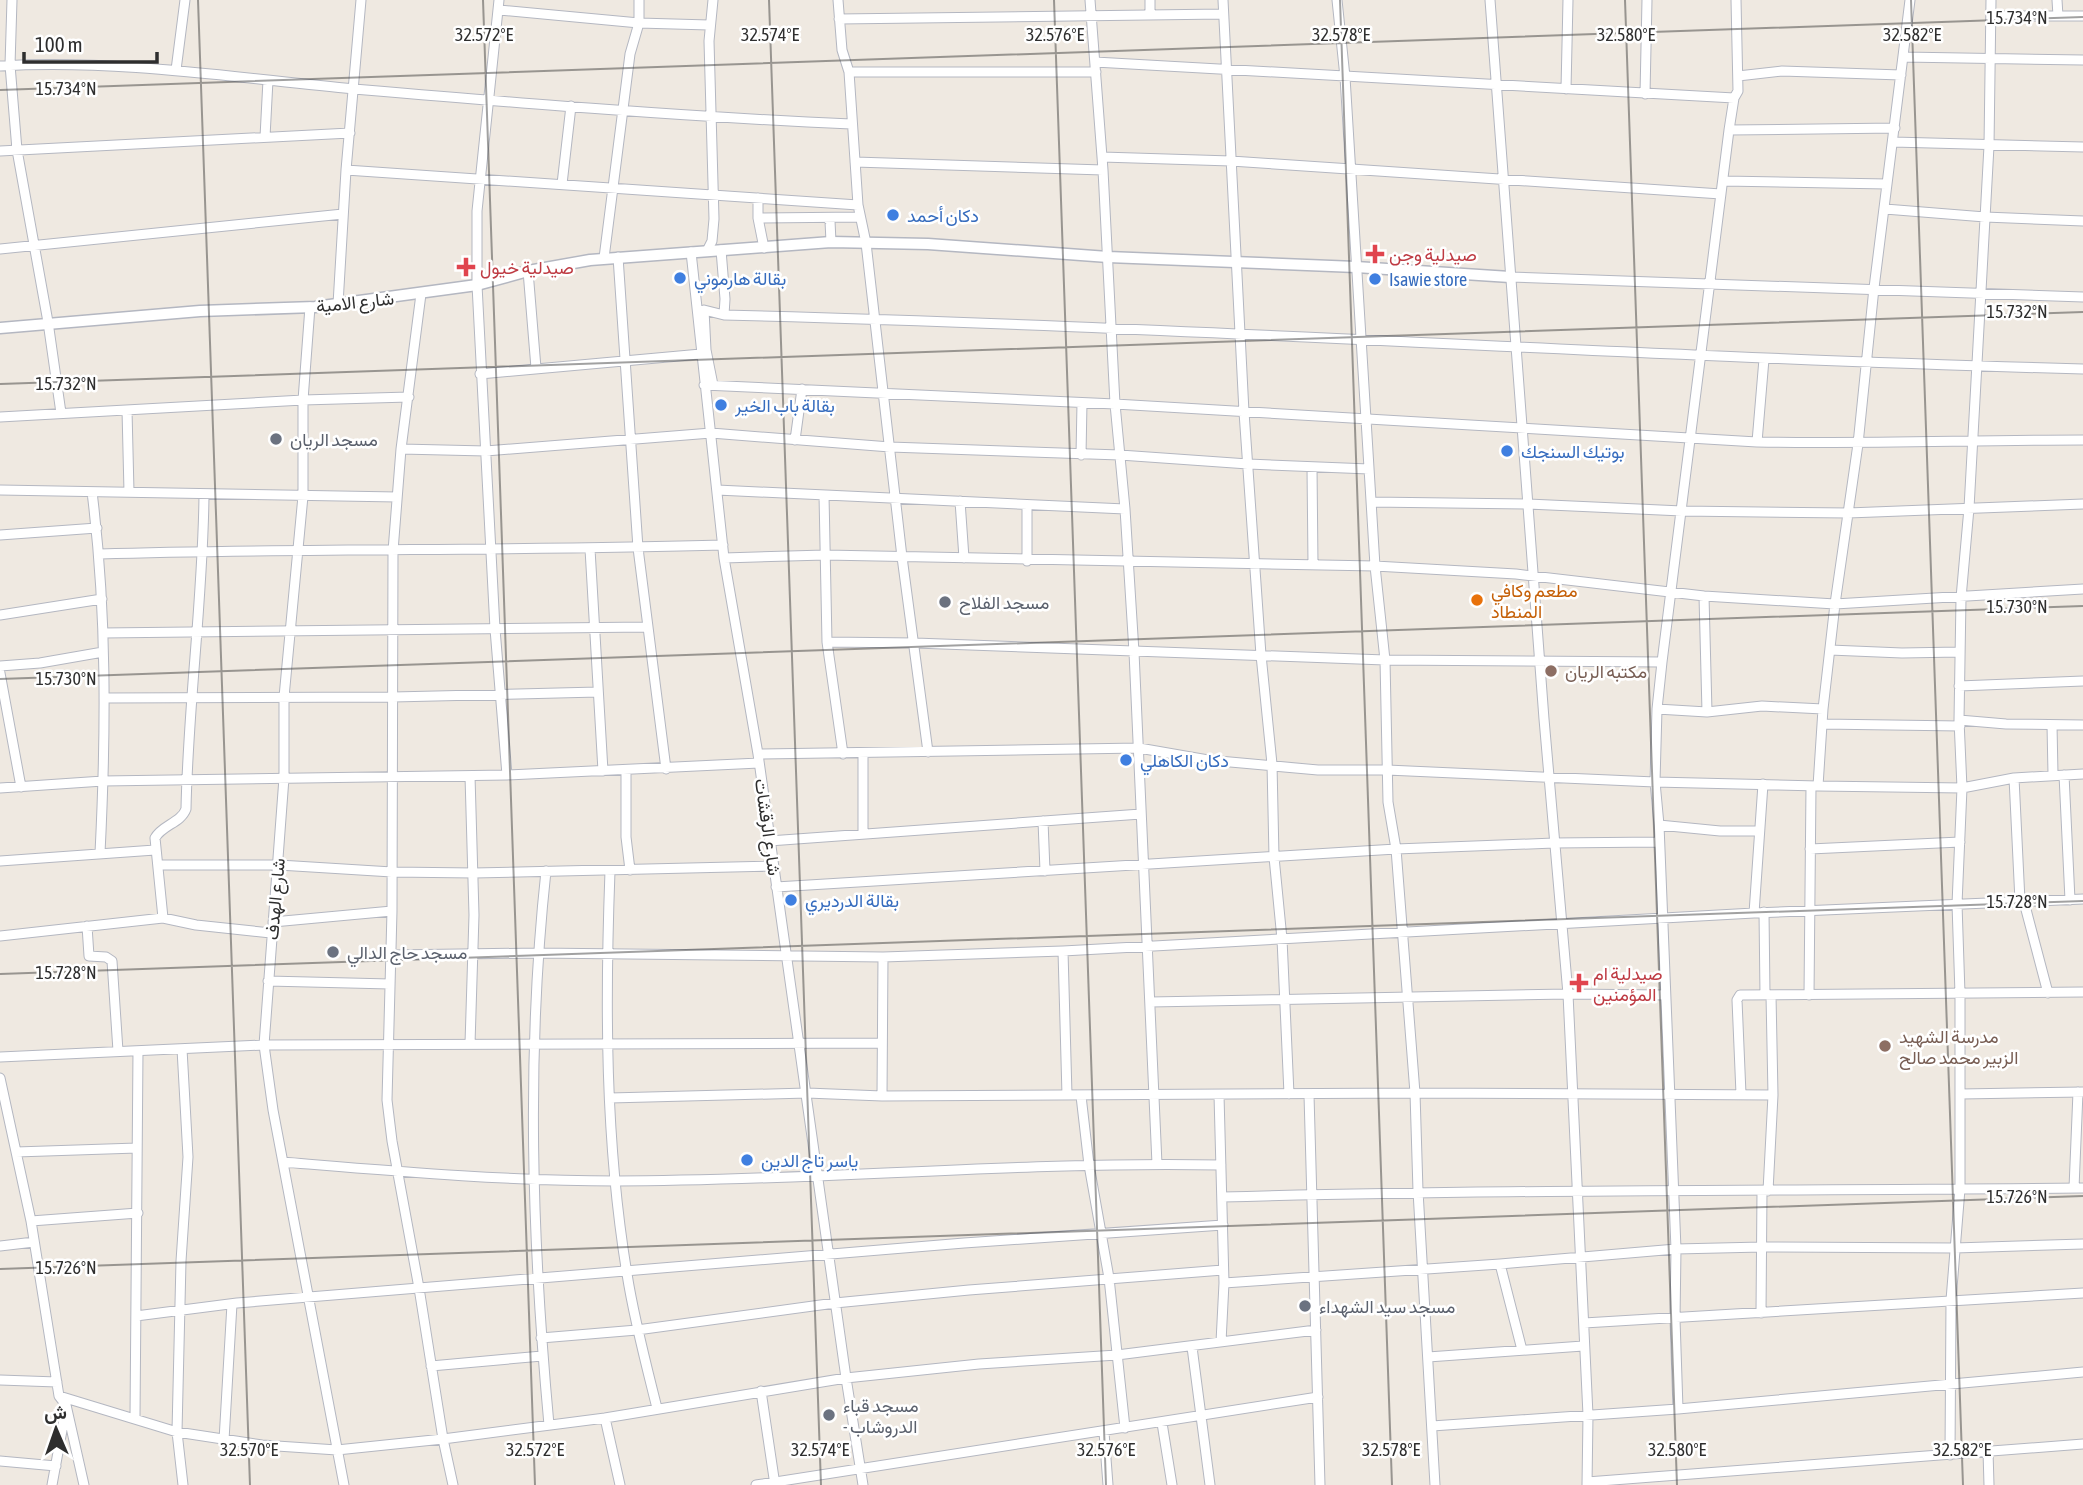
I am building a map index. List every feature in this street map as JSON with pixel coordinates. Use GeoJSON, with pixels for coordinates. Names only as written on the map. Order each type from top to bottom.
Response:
{"type":"FeatureCollection","features":[{"type":"Feature","properties":{"kind":"street"},"geometry":{"type":"LineString","coordinates":[[12,0],[5,65],[61,413]]}},
{"type":"Feature","properties":{"kind":"street"},"geometry":{"type":"LineString","coordinates":[[176,70],[185,0]]}},
{"type":"Feature","properties":{"kind":"street"},"geometry":{"type":"LineString","coordinates":[[338,304],[346,170],[361,0]]}},
{"type":"Feature","properties":{"kind":"street"},"geometry":{"type":"LineString","coordinates":[[604,258],[630,54],[639,23],[639,0]]}},
{"type":"Feature","properties":{"kind":"street"},"geometry":{"type":"LineString","coordinates":[[707,251],[714,231],[709,25],[713,0]]}},
{"type":"Feature","properties":{"kind":"street"},"geometry":{"type":"LineString","coordinates":[[838,0],[842,50],[849,72],[858,205],[866,243],[902,557],[928,752]]}},
{"type":"Feature","properties":{"kind":"street"},"geometry":{"type":"LineString","coordinates":[[1090,0],[1139,748],[1157,1164]]}},
{"type":"Feature","properties":{"kind":"street"},"geometry":{"type":"LineString","coordinates":[[1150,0],[1150,14]]}},
{"type":"Feature","properties":{"kind":"street"},"geometry":{"type":"LineString","coordinates":[[1223,0],[1244,412],[1261,656],[1272,765],[1274,857],[1283,939],[1289,1094]]}},
{"type":"Feature","properties":{"kind":"street"},"geometry":{"type":"LineString","coordinates":[[1338,0],[1375,566],[1385,660],[1388,802],[1396,849],[1415,1093],[1435,1485]]}},
{"type":"Feature","properties":{"kind":"street"},"geometry":{"type":"LineString","coordinates":[[1490,0],[1554,843],[1569,994],[1588,1415],[1587,1484],[1744,1468],[2083,1444]]}},
{"type":"Feature","properties":{"kind":"street"},"geometry":{"type":"LineString","coordinates":[[1566,89],[1568,0]]}},
{"type":"Feature","properties":{"kind":"street"},"geometry":{"type":"LineString","coordinates":[[1645,94],[1647,0]]}},
{"type":"Feature","properties":{"kind":"street"},"geometry":{"type":"LineString","coordinates":[[1678,1409],[1676,1249],[1656,782],[1657,709],[1709,282],[1729,130],[1734,98],[1738,91],[1736,0]]}},
{"type":"Feature","properties":{"kind":"street"},"geometry":{"type":"LineString","coordinates":[[1810,995],[1810,849],[1814,786],[1835,604],[1858,444],[1874,288],[1910,0]]}},
{"type":"Feature","properties":{"kind":"street"},"geometry":{"type":"LineString","coordinates":[[1950,1455],[1951,1300],[1960,1189],[1960,994],[1956,904],[1962,788],[1959,652],[1989,146],[1991,0]]}},
{"type":"Feature","properties":{"kind":"street"},"geometry":{"type":"LineString","coordinates":[[2057,0],[2058,16]]}},
{"type":"Feature","properties":{"kind":"street"},"geometry":{"type":"LineString","coordinates":[[507,775],[495,629],[477,285],[477,211],[499,5],[639,23],[709,25]]}},
{"type":"Feature","properties":{"kind":"street"},"geometry":{"type":"LineString","coordinates":[[839,19],[1223,14]]}},
{"type":"Feature","properties":{"kind":"street"},"geometry":{"type":"LineString","coordinates":[[1991,16],[2083,16]]}},
{"type":"Feature","properties":{"kind":"street"},"geometry":{"type":"LineString","coordinates":[[1904,57],[2083,60]]}},
{"type":"Feature","properties":{"kind":"street"},"geometry":{"type":"LineString","coordinates":[[5,65],[176,70],[353,89],[710,118],[851,124]]}},
{"type":"Feature","properties":{"kind":"street"},"geometry":{"type":"LineString","coordinates":[[849,72],[1096,67],[1227,69],[1734,98]]}},
{"type":"Feature","properties":{"kind":"street"},"geometry":{"type":"LineString","coordinates":[[1738,76],[1782,71],[1901,75]]}},
{"type":"Feature","properties":{"kind":"street"},"geometry":{"type":"LineString","coordinates":[[265,137],[268,80]]}},
{"type":"Feature","properties":{"kind":"street"},"geometry":{"type":"LineString","coordinates":[[562,184],[571,106]]}},
{"type":"Feature","properties":{"kind":"street"},"geometry":{"type":"LineString","coordinates":[[1729,130],[1895,128]]}},
{"type":"Feature","properties":{"kind":"street"},"geometry":{"type":"LineString","coordinates":[[0,151],[349,133]]}},
{"type":"Feature","properties":{"kind":"street"},"geometry":{"type":"LineString","coordinates":[[1893,142],[2083,147]]}},
{"type":"Feature","properties":{"kind":"street"},"geometry":{"type":"LineString","coordinates":[[1102,158],[1231,161],[1721,194]]}},
{"type":"Feature","properties":{"kind":"street"},"geometry":{"type":"LineString","coordinates":[[855,162],[1103,170]]}},
{"type":"Feature","properties":{"kind":"street"},"geometry":{"type":"LineString","coordinates":[[346,170],[858,205]]}},
{"type":"Feature","properties":{"kind":"street"},"geometry":{"type":"LineString","coordinates":[[1724,181],[1887,184]]}},
{"type":"Feature","properties":{"kind":"street"},"geometry":{"type":"LineString","coordinates":[[758,198],[758,218],[764,248]]}},
{"type":"Feature","properties":{"kind":"street"},"geometry":{"type":"LineString","coordinates":[[1885,209],[1985,217],[2083,220]]}},
{"type":"Feature","properties":{"kind":"street"},"geometry":{"type":"LineString","coordinates":[[0,248],[343,214]]}},
{"type":"Feature","properties":{"kind":"street"},"geometry":{"type":"LineString","coordinates":[[758,218],[860,217]]}},
{"type":"Feature","properties":{"kind":"street"},"geometry":{"type":"LineString","coordinates":[[827,218],[830,222],[831,242]]}},
{"type":"Feature","properties":{"kind":"street","name":"شارع الامية"},"geometry":{"type":"LineString","coordinates":[[0,328],[200,310],[310,307],[477,285],[528,271],[604,258],[831,242],[928,244],[1108,257],[1238,261],[1510,277]]}},
{"type":"Feature","properties":{"kind":"street"},"geometry":{"type":"LineString","coordinates":[[721,250],[725,299],[723,315]]}},
{"type":"Feature","properties":{"kind":"street","name":"شارع الرقشات"},"geometry":{"type":"LineString","coordinates":[[691,252],[701,354],[708,385],[724,558],[759,759],[863,1485]]}},
{"type":"Feature","properties":{"kind":"street"},"geometry":{"type":"LineString","coordinates":[[618,257],[638,548],[666,769]]}},
{"type":"Feature","properties":{"kind":"street"},"geometry":{"type":"LineString","coordinates":[[528,271],[536,368]]}},
{"type":"Feature","properties":{"kind":"street"},"geometry":{"type":"LineString","coordinates":[[1510,277],[2083,297]]}},
{"type":"Feature","properties":{"kind":"street"},"geometry":{"type":"LineString","coordinates":[[421,294],[401,449],[393,551],[392,911],[387,1100],[453,1485]]}},
{"type":"Feature","properties":{"kind":"street","name":"شارع الهدف"},"geometry":{"type":"LineString","coordinates":[[310,307],[303,400],[303,496],[284,697],[284,778],[264,1045],[283,1162],[344,1485]]}},
{"type":"Feature","properties":{"kind":"street"},"geometry":{"type":"LineString","coordinates":[[2083,369],[1764,359],[1241,332],[723,315],[704,310],[703,318],[707,328],[708,385],[1115,404],[1758,442],[1858,444],[2083,440]]}},
{"type":"Feature","properties":{"kind":"street"},"geometry":{"type":"LineString","coordinates":[[480,374],[701,354]]}},
{"type":"Feature","properties":{"kind":"street"},"geometry":{"type":"LineString","coordinates":[[1758,442],[1764,359]]}},
{"type":"Feature","properties":{"kind":"street"},"geometry":{"type":"LineString","coordinates":[[795,440],[802,389]]}},
{"type":"Feature","properties":{"kind":"street"},"geometry":{"type":"LineString","coordinates":[[0,417],[303,400],[409,397]]}},
{"type":"Feature","properties":{"kind":"street"},"geometry":{"type":"LineString","coordinates":[[1081,455],[1082,403]]}},
{"type":"Feature","properties":{"kind":"street"},"geometry":{"type":"LineString","coordinates":[[127,410],[130,492]]}},
{"type":"Feature","properties":{"kind":"street"},"geometry":{"type":"LineString","coordinates":[[401,449],[486,451],[711,433],[890,447],[1120,455],[1369,469]]}},
{"type":"Feature","properties":{"kind":"street"},"geometry":{"type":"LineString","coordinates":[[1312,467],[1313,564]]}},
{"type":"Feature","properties":{"kind":"street"},"geometry":{"type":"LineString","coordinates":[[0,490],[397,497]]}},
{"type":"Feature","properties":{"kind":"street"},"geometry":{"type":"LineString","coordinates":[[717,490],[1125,509]]}},
{"type":"Feature","properties":{"kind":"street"},"geometry":{"type":"LineString","coordinates":[[92,492],[103,599],[104,698],[100,853]]}},
{"type":"Feature","properties":{"kind":"street"},"geometry":{"type":"LineString","coordinates":[[163,918],[155,838],[185,813],[191,697],[204,551],[204,495]]}},
{"type":"Feature","properties":{"kind":"street"},"geometry":{"type":"LineString","coordinates":[[824,495],[827,642],[844,754]]}},
{"type":"Feature","properties":{"kind":"street"},"geometry":{"type":"LineString","coordinates":[[960,501],[964,558]]}},
{"type":"Feature","properties":{"kind":"street"},"geometry":{"type":"LineString","coordinates":[[1371,502],[1849,513],[2083,503]]}},
{"type":"Feature","properties":{"kind":"street"},"geometry":{"type":"LineString","coordinates":[[1027,505],[1027,561]]}},
{"type":"Feature","properties":{"kind":"street"},"geometry":{"type":"LineString","coordinates":[[0,535],[97,528]]}},
{"type":"Feature","properties":{"kind":"street"},"geometry":{"type":"LineString","coordinates":[[100,554],[204,551],[492,551],[723,545]]}},
{"type":"Feature","properties":{"kind":"street"},"geometry":{"type":"LineString","coordinates":[[590,549],[603,771]]}},
{"type":"Feature","properties":{"kind":"street"},"geometry":{"type":"LineString","coordinates":[[724,558],[825,555],[1375,566],[1533,576],[1704,596],[1835,604],[2083,589]]}},
{"type":"Feature","properties":{"kind":"street"},"geometry":{"type":"LineString","coordinates":[[1704,596],[1707,712]]}},
{"type":"Feature","properties":{"kind":"street"},"geometry":{"type":"LineString","coordinates":[[0,615],[103,599]]}},
{"type":"Feature","properties":{"kind":"street"},"geometry":{"type":"LineString","coordinates":[[103,633],[647,627]]}},
{"type":"Feature","properties":{"kind":"street"},"geometry":{"type":"LineString","coordinates":[[827,642],[1385,660],[1662,662]]}},
{"type":"Feature","properties":{"kind":"street"},"geometry":{"type":"LineString","coordinates":[[1830,650],[1959,652]]}},
{"type":"Feature","properties":{"kind":"street"},"geometry":{"type":"LineString","coordinates":[[0,666],[40,663],[103,652]]}},
{"type":"Feature","properties":{"kind":"street"},"geometry":{"type":"LineString","coordinates":[[0,673],[21,787]]}},
{"type":"Feature","properties":{"kind":"street"},"geometry":{"type":"LineString","coordinates":[[1959,686],[2083,681]]}},
{"type":"Feature","properties":{"kind":"street"},"geometry":{"type":"LineString","coordinates":[[104,698],[393,697],[598,692]]}},
{"type":"Feature","properties":{"kind":"street"},"geometry":{"type":"LineString","coordinates":[[1657,709],[1707,712],[1762,706],[1823,709]]}},
{"type":"Feature","properties":{"kind":"street"},"geometry":{"type":"LineString","coordinates":[[1822,724],[2083,725]]}},
{"type":"Feature","properties":{"kind":"street"},"geometry":{"type":"LineString","coordinates":[[2052,724],[2053,774]]}},
{"type":"Feature","properties":{"kind":"street"},"geometry":{"type":"LineString","coordinates":[[0,788],[103,781],[507,775],[666,769],[759,759],[863,753],[1139,748],[1208,760],[1318,770],[1387,770],[1656,782],[1962,788],[2014,778],[2083,774]]}},
{"type":"Feature","properties":{"kind":"street"},"geometry":{"type":"LineString","coordinates":[[863,753],[863,833]]}},
{"type":"Feature","properties":{"kind":"street"},"geometry":{"type":"LineString","coordinates":[[626,770],[625,807],[630,870]]}},
{"type":"Feature","properties":{"kind":"street"},"geometry":{"type":"LineString","coordinates":[[2064,775],[2070,900]]}},
{"type":"Feature","properties":{"kind":"street"},"geometry":{"type":"LineString","coordinates":[[470,776],[474,873],[470,1044]]}},
{"type":"Feature","properties":{"kind":"street"},"geometry":{"type":"LineString","coordinates":[[2014,778],[2022,902],[2048,993]]}},
{"type":"Feature","properties":{"kind":"street"},"geometry":{"type":"LineString","coordinates":[[1761,1313],[1765,1191],[1773,1095],[1768,995],[1759,913],[1759,831],[1763,784]]}},
{"type":"Feature","properties":{"kind":"street"},"geometry":{"type":"LineString","coordinates":[[769,841],[1141,814]]}},
{"type":"Feature","properties":{"kind":"street"},"geometry":{"type":"LineString","coordinates":[[1043,821],[1045,871]]}},
{"type":"Feature","properties":{"kind":"street"},"geometry":{"type":"LineString","coordinates":[[1659,825],[1720,831],[1759,831]]}},
{"type":"Feature","properties":{"kind":"street"},"geometry":{"type":"LineString","coordinates":[[776,887],[1396,849],[1659,842]]}},
{"type":"Feature","properties":{"kind":"street"},"geometry":{"type":"LineString","coordinates":[[1810,849],[1960,842]]}},
{"type":"Feature","properties":{"kind":"street"},"geometry":{"type":"LineString","coordinates":[[0,861],[155,850]]}},
{"type":"Feature","properties":{"kind":"street"},"geometry":{"type":"LineString","coordinates":[[158,865],[279,865],[392,872],[474,873],[773,866]]}},
{"type":"Feature","properties":{"kind":"street"},"geometry":{"type":"LineString","coordinates":[[610,871],[606,1043],[616,1181],[626,1272],[637,1330],[657,1408]]}},
{"type":"Feature","properties":{"kind":"street"},"geometry":{"type":"LineString","coordinates":[[546,872],[537,953],[533,1179],[542,1356],[549,1425]]}},
{"type":"Feature","properties":{"kind":"street"},"geometry":{"type":"LineString","coordinates":[[391,955],[537,953],[883,957],[1063,951],[1810,910],[2083,899]]}},
{"type":"Feature","properties":{"kind":"street"},"geometry":{"type":"LineString","coordinates":[[273,922],[392,911]]}},
{"type":"Feature","properties":{"kind":"street"},"geometry":{"type":"LineString","coordinates":[[0,936],[163,918],[196,925],[271,933]]}},
{"type":"Feature","properties":{"kind":"street"},"geometry":{"type":"LineString","coordinates":[[87,926],[89,956],[106,957],[112,961],[118,1051]]}},
{"type":"Feature","properties":{"kind":"street"},"geometry":{"type":"LineString","coordinates":[[1063,951],[1067,1095]]}},
{"type":"Feature","properties":{"kind":"street"},"geometry":{"type":"LineString","coordinates":[[882,1096],[883,957]]}},
{"type":"Feature","properties":{"kind":"street"},"geometry":{"type":"LineString","coordinates":[[268,981],[390,984]]}},
{"type":"Feature","properties":{"kind":"street"},"geometry":{"type":"LineString","coordinates":[[1741,1094],[1737,1000],[1740,995],[2083,992]]}},
{"type":"Feature","properties":{"kind":"street"},"geometry":{"type":"LineString","coordinates":[[1150,1002],[1569,994],[1665,995]]}},
{"type":"Feature","properties":{"kind":"street"},"geometry":{"type":"LineString","coordinates":[[0,1057],[264,1045],[881,1043]]}},
{"type":"Feature","properties":{"kind":"street"},"geometry":{"type":"LineString","coordinates":[[182,1049],[188,1157],[177,1432],[183,1485]]}},
{"type":"Feature","properties":{"kind":"street"},"geometry":{"type":"LineString","coordinates":[[135,1418],[138,1051]]}},
{"type":"Feature","properties":{"kind":"street"},"geometry":{"type":"LineString","coordinates":[[0,1078],[31,1220],[59,1396],[66,1405],[84,1485]]}},
{"type":"Feature","properties":{"kind":"street"},"geometry":{"type":"LineString","coordinates":[[1222,1197],[1418,1191],[2079,1188],[2080,1092],[1961,1094]]}},
{"type":"Feature","properties":{"kind":"street"},"geometry":{"type":"LineString","coordinates":[[610,1098],[807,1093],[882,1096],[1308,1096],[1415,1093],[1573,1096],[1773,1095]]}},
{"type":"Feature","properties":{"kind":"street"},"geometry":{"type":"LineString","coordinates":[[1219,1095],[1224,1283],[1221,1342]]}},
{"type":"Feature","properties":{"kind":"street"},"geometry":{"type":"LineString","coordinates":[[1081,1096],[1088,1165],[1109,1278],[1125,1428]]}},
{"type":"Feature","properties":{"kind":"street"},"geometry":{"type":"LineString","coordinates":[[1308,1096],[1320,1485]]}},
{"type":"Feature","properties":{"kind":"street"},"geometry":{"type":"LineString","coordinates":[[0,1138],[13,1138]]}},
{"type":"Feature","properties":{"kind":"street"},"geometry":{"type":"LineString","coordinates":[[16,1152],[137,1148]]}},
{"type":"Feature","properties":{"kind":"street"},"geometry":{"type":"LineString","coordinates":[[283,1162],[398,1172],[616,1181],[819,1177],[1088,1165],[1221,1165]]}},
{"type":"Feature","properties":{"kind":"street"},"geometry":{"type":"LineString","coordinates":[[31,1220],[138,1213]]}},
{"type":"Feature","properties":{"kind":"street"},"geometry":{"type":"LineString","coordinates":[[136,1317],[309,1297],[1223,1225]]}},
{"type":"Feature","properties":{"kind":"street"},"geometry":{"type":"LineString","coordinates":[[0,1246],[34,1242]]}},
{"type":"Feature","properties":{"kind":"street"},"geometry":{"type":"LineString","coordinates":[[1224,1283],[1676,1249],[1955,1248],[2083,1244]]}},
{"type":"Feature","properties":{"kind":"street"},"geometry":{"type":"LineString","coordinates":[[1500,1264],[1522,1350]]}},
{"type":"Feature","properties":{"kind":"street"},"geometry":{"type":"LineString","coordinates":[[541,1338],[637,1330],[835,1303],[1223,1270]]}},
{"type":"Feature","properties":{"kind":"street"},"geometry":{"type":"LineString","coordinates":[[1584,1323],[2083,1293]]}},
{"type":"Feature","properties":{"kind":"street"},"geometry":{"type":"LineString","coordinates":[[224,1440],[232,1304]]}},
{"type":"Feature","properties":{"kind":"street"},"geometry":{"type":"LineString","coordinates":[[59,1396],[177,1432],[224,1440],[337,1450],[606,1418],[846,1378],[979,1364],[1117,1355],[1316,1330]]}},
{"type":"Feature","properties":{"kind":"street"},"geometry":{"type":"LineString","coordinates":[[1428,1357],[1583,1346]]}},
{"type":"Feature","properties":{"kind":"street"},"geometry":{"type":"LineString","coordinates":[[1192,1347],[1210,1485]]}},
{"type":"Feature","properties":{"kind":"street"},"geometry":{"type":"LineString","coordinates":[[431,1366],[542,1356]]}},
{"type":"Feature","properties":{"kind":"street"},"geometry":{"type":"LineString","coordinates":[[1432,1426],[1678,1409],[2083,1372]]}},
{"type":"Feature","properties":{"kind":"street"},"geometry":{"type":"LineString","coordinates":[[0,1380],[57,1382]]}},
{"type":"Feature","properties":{"kind":"street"},"geometry":{"type":"LineString","coordinates":[[761,1391],[775,1483]]}},
{"type":"Feature","properties":{"kind":"street"},"geometry":{"type":"LineString","coordinates":[[756,1485],[1318,1397]]}},
{"type":"Feature","properties":{"kind":"street"},"geometry":{"type":"LineString","coordinates":[[52,1485],[66,1405]]}},
{"type":"Feature","properties":{"kind":"street"},"geometry":{"type":"LineString","coordinates":[[606,1418],[620,1485]]}},
{"type":"Feature","properties":{"kind":"street"},"geometry":{"type":"LineString","coordinates":[[1162,1423],[1172,1485]]}},
{"type":"Feature","properties":{"kind":"street"},"geometry":{"type":"LineString","coordinates":[[1104,1432],[1108,1485]]}},
{"type":"Feature","properties":{"kind":"street"},"geometry":{"type":"LineString","coordinates":[[1988,1451],[1989,1485]]}},
{"type":"Feature","properties":{"kind":"street"},"geometry":{"type":"LineString","coordinates":[[0,1461],[56,1466]]}},
{"type":"Feature","properties":{"kind":"place","name":"دكان أحمد"},"geometry":{"type":"Point","coordinates":[893,215]}},
{"type":"Feature","properties":{"kind":"place","name":"صيدلية وجن"},"geometry":{"type":"Point","coordinates":[1375,254]}},
{"type":"Feature","properties":{"kind":"place","name":"صيدلية خيول"},"geometry":{"type":"Point","coordinates":[466,267]}},
{"type":"Feature","properties":{"kind":"place","name":"بقالة هارموني"},"geometry":{"type":"Point","coordinates":[680,278]}},
{"type":"Feature","properties":{"kind":"place","name":"Isawie store"},"geometry":{"type":"Point","coordinates":[1375,279]}},
{"type":"Feature","properties":{"kind":"place","name":"بقالة باب الخير"},"geometry":{"type":"Point","coordinates":[721,405]}},
{"type":"Feature","properties":{"kind":"place","name":"مسجد الريان"},"geometry":{"type":"Point","coordinates":[276,439]}},
{"type":"Feature","properties":{"kind":"place","name":"بوتيك السنجك"},"geometry":{"type":"Point","coordinates":[1507,451]}},
{"type":"Feature","properties":{"kind":"place","name":"مطعم وكافي المنطاد"},"geometry":{"type":"Point","coordinates":[1477,600]}},
{"type":"Feature","properties":{"kind":"place","name":"مسجد الفلاح"},"geometry":{"type":"Point","coordinates":[945,602]}},
{"type":"Feature","properties":{"kind":"place","name":"مكتبه الريان"},"geometry":{"type":"Point","coordinates":[1551,671]}},
{"type":"Feature","properties":{"kind":"place","name":"دكان الكاهلي"},"geometry":{"type":"Point","coordinates":[1126,760]}},
{"type":"Feature","properties":{"kind":"place","name":"بقالة الدرديري"},"geometry":{"type":"Point","coordinates":[791,900]}},
{"type":"Feature","properties":{"kind":"place","name":"مسجد حاج الدالي"},"geometry":{"type":"Point","coordinates":[333,952]}},
{"type":"Feature","properties":{"kind":"place","name":"صيدلية ام المؤمنين"},"geometry":{"type":"Point","coordinates":[1579,983]}},
{"type":"Feature","properties":{"kind":"place","name":"مدرسة الشهيد الزبير محمد صالح"},"geometry":{"type":"Point","coordinates":[1885,1046]}},
{"type":"Feature","properties":{"kind":"place","name":"ياسر تاج الدين"},"geometry":{"type":"Point","coordinates":[747,1160]}},
{"type":"Feature","properties":{"kind":"place","name":"مسجد سيد الشهداء"},"geometry":{"type":"Point","coordinates":[1305,1306]}},
{"type":"Feature","properties":{"kind":"place","name":"مسجد قباء - الدروشاب"},"geometry":{"type":"Point","coordinates":[829,1415]}}]}
